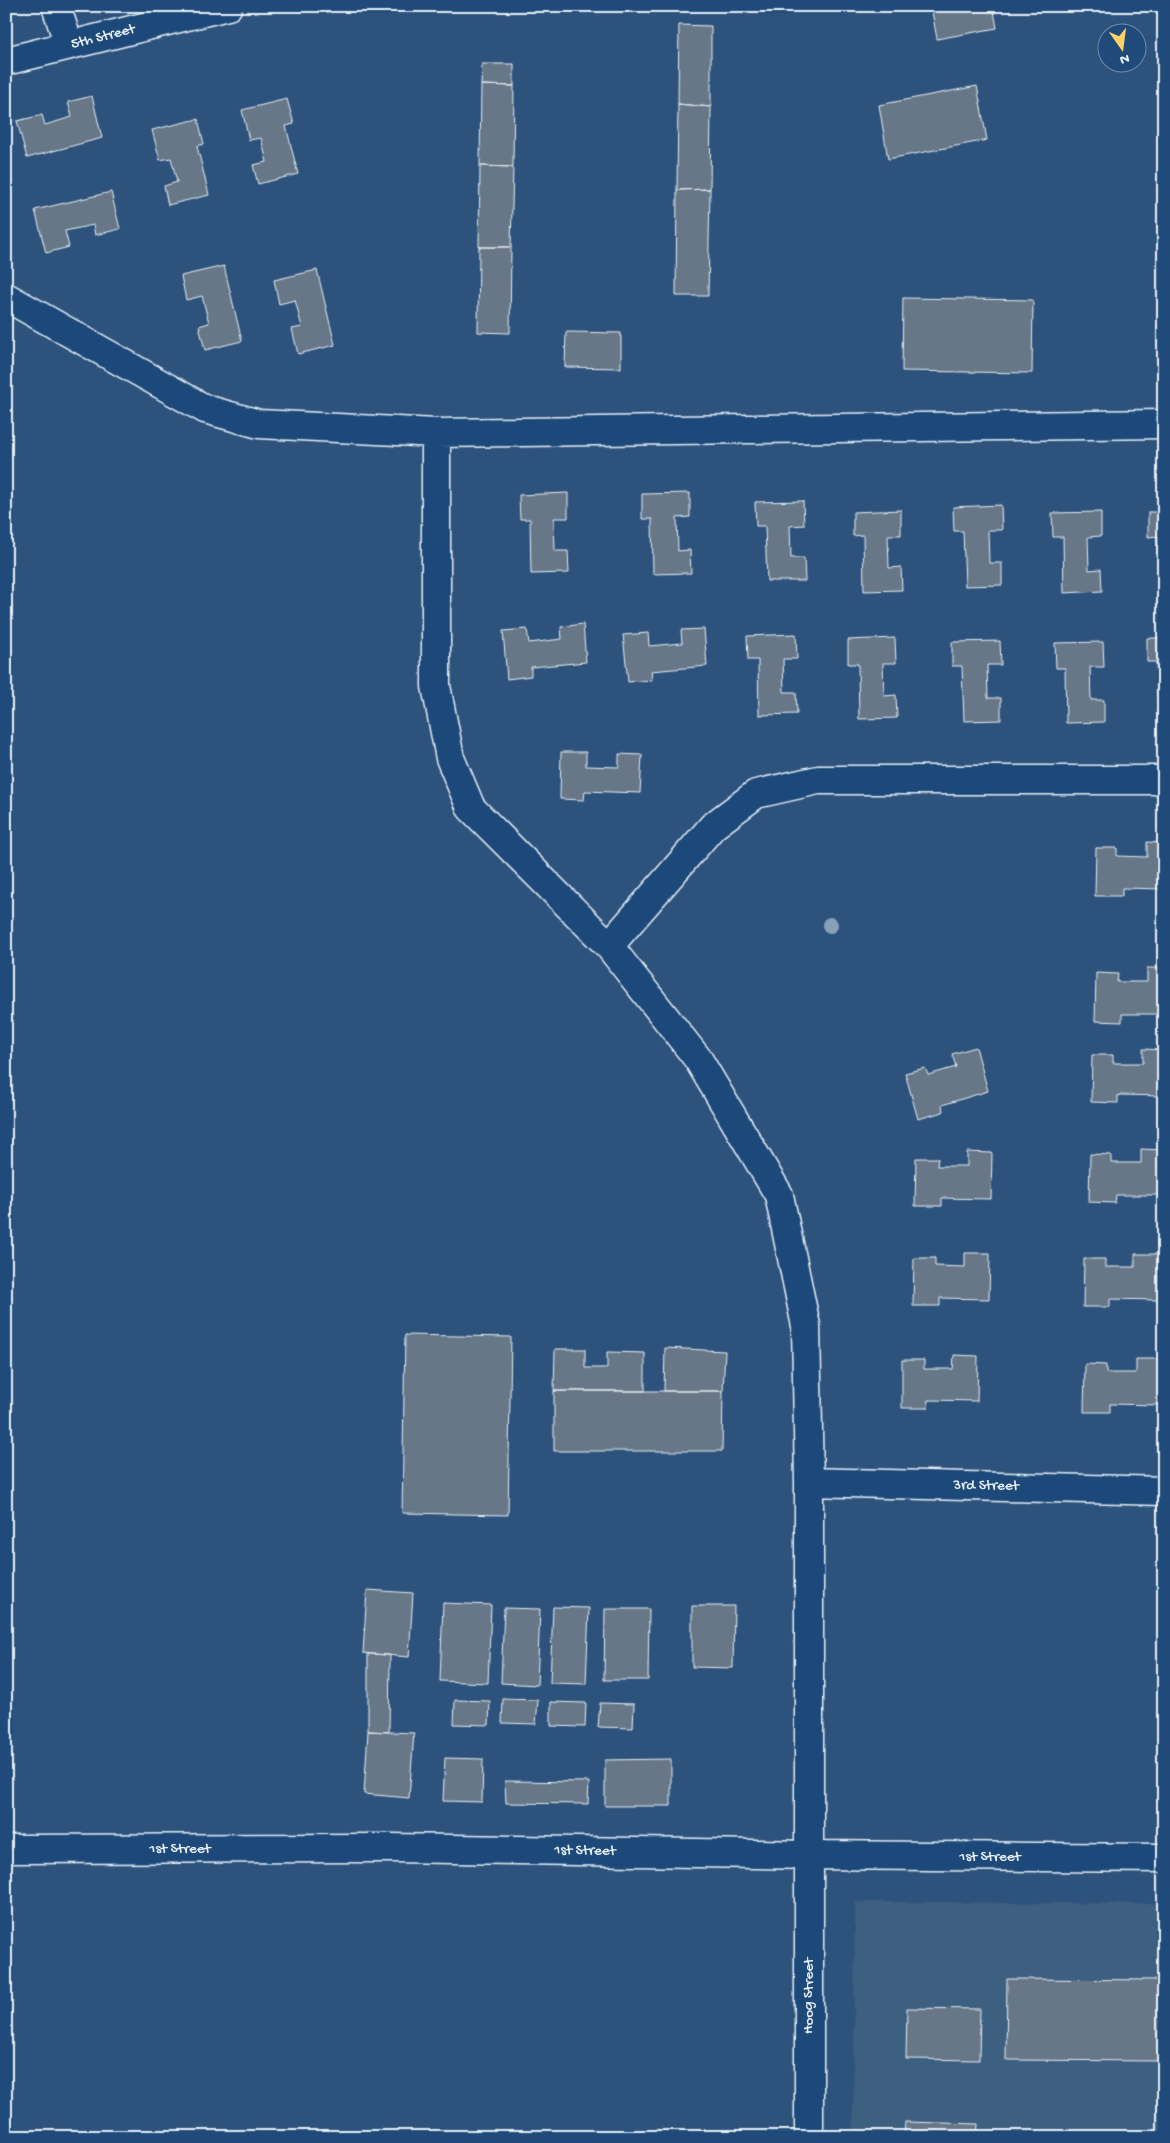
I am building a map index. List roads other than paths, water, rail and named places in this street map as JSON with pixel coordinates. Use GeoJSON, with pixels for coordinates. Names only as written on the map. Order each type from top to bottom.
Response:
{"type":"FeatureCollection","features":[{"type":"Feature","properties":{"kind":"street"},"geometry":{"type":"LineString","coordinates":[[56,6],[69,45]]}},
{"type":"Feature","properties":{"kind":"street","name":"5th Street"},"geometry":{"type":"LineString","coordinates":[[6,61],[228,6]]}},
{"type":"Feature","properties":{"kind":"street"},"geometry":{"type":"LineString","coordinates":[[6,297],[206,409],[259,424],[436,433],[1164,424]]}},
{"type":"Feature","properties":{"kind":"street","name":"Hoog Street"},"geometry":{"type":"LineString","coordinates":[[436,433],[436,686],[450,758],[471,808],[609,946],[698,1060],[778,1195],[806,1326],[810,1855],[809,2137]]}},
{"type":"Feature","properties":{"kind":"street"},"geometry":{"type":"LineString","coordinates":[[609,946],[712,826],[756,794],[818,780],[1164,780]]}},
{"type":"Feature","properties":{"kind":"street","name":"3rd Street"},"geometry":{"type":"LineString","coordinates":[[808,1482],[1164,1490]]}},
{"type":"Feature","properties":{"kind":"street","name":"1st Street"},"geometry":{"type":"LineString","coordinates":[[6,1849],[391,1848],[810,1855],[1164,1858]]}}]}
